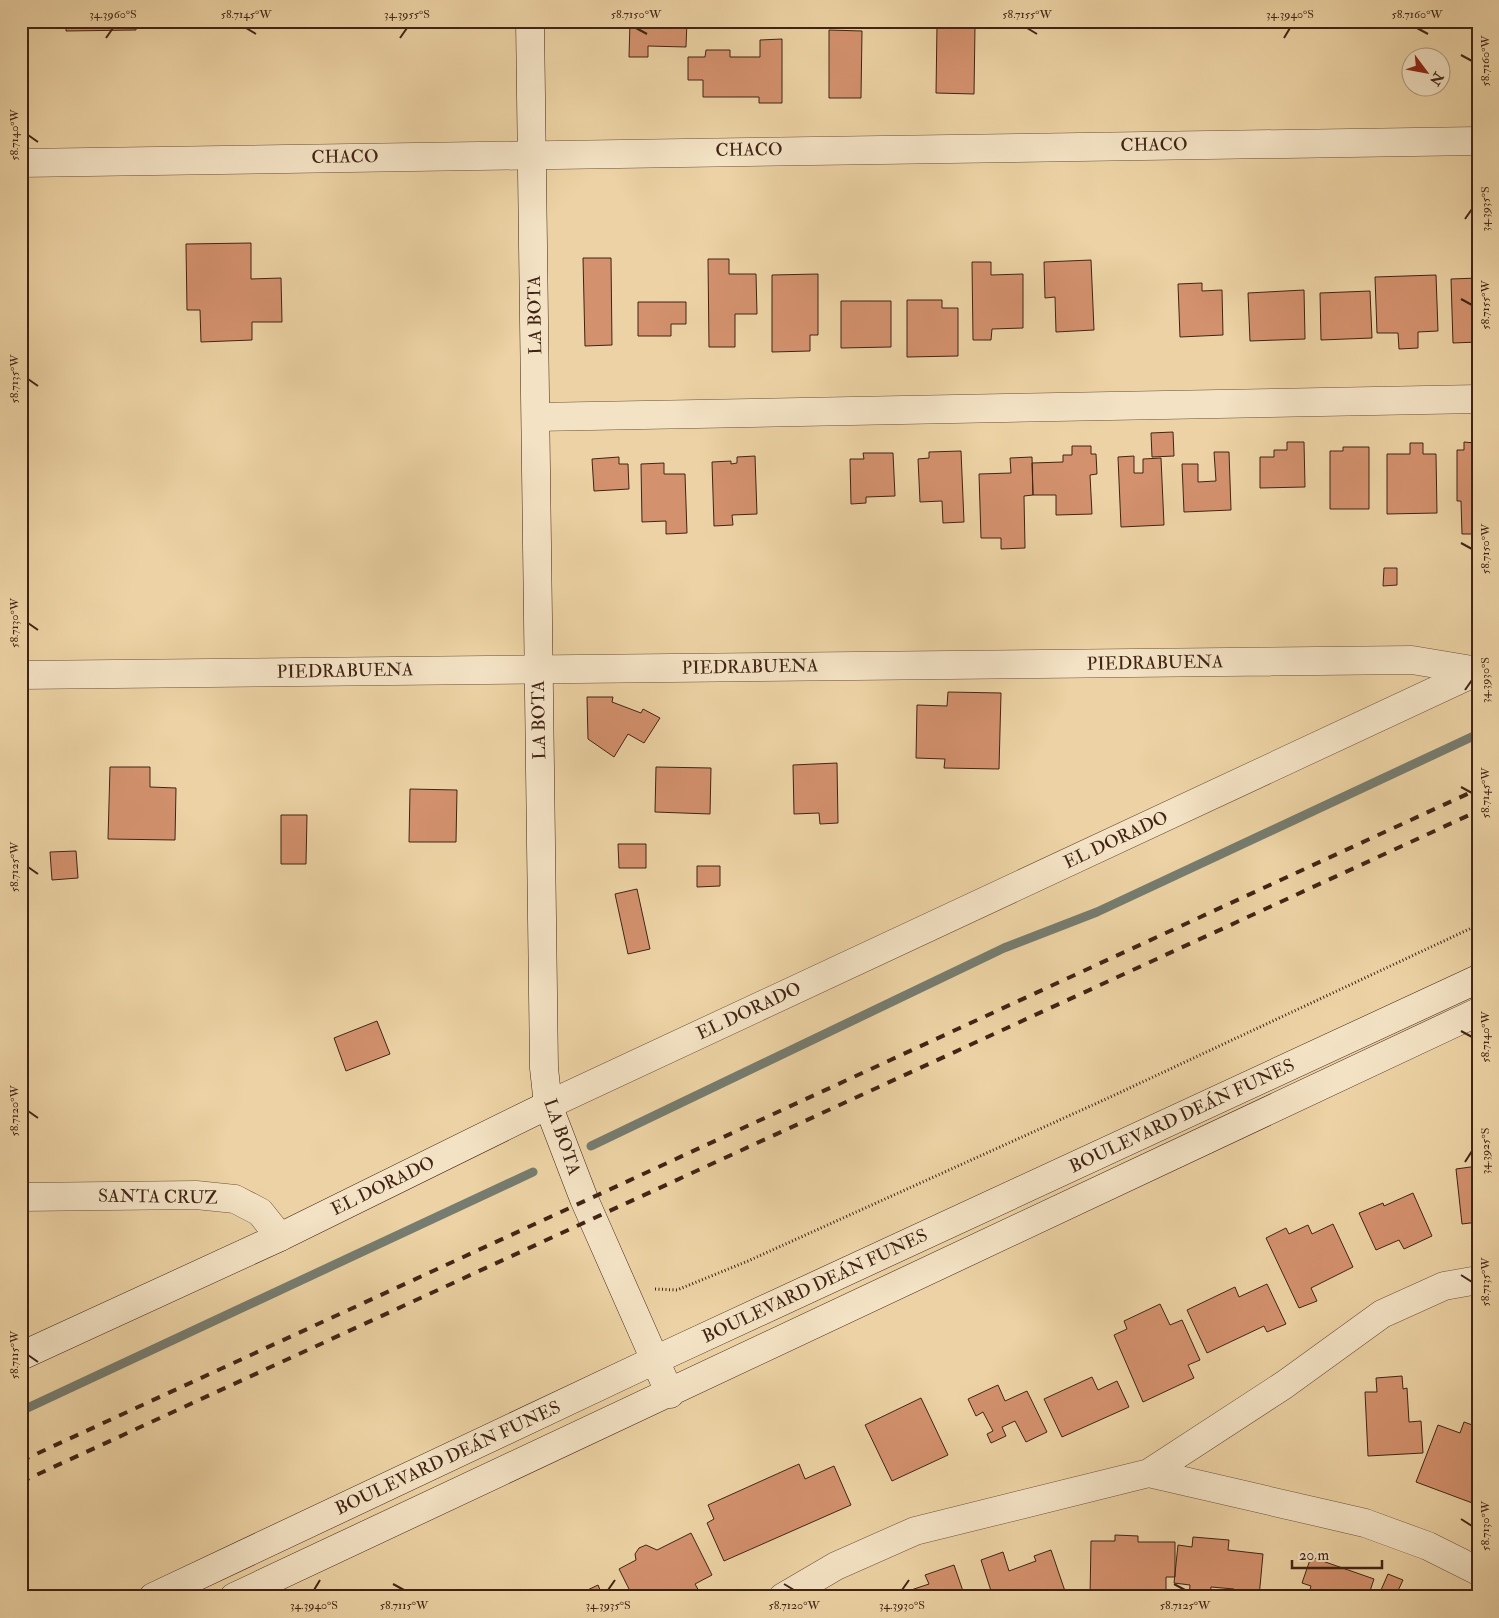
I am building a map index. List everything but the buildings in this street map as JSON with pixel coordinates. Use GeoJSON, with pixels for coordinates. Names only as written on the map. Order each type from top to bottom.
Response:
{"type":"FeatureCollection","features":[{"type":"Feature","properties":{"kind":"street","name":"LA BOTA"},"geometry":{"type":"LineString","coordinates":[[530,21],[534,153],[538,670],[544,1068],[548,1105],[584,1199],[670,1394]]}},
{"type":"Feature","properties":{"kind":"street","name":"CHACO"},"geometry":{"type":"LineString","coordinates":[[21,162],[534,153],[1478,141]]}},
{"type":"Feature","properties":{"kind":"street"},"geometry":{"type":"LineString","coordinates":[[536,417],[1478,399]]}},
{"type":"Feature","properties":{"kind":"street","name":"PIEDRABUENA"},"geometry":{"type":"LineString","coordinates":[[21,675],[1412,660],[1478,671]]}},
{"type":"Feature","properties":{"kind":"street","name":"EL DORADO"},"geometry":{"type":"LineString","coordinates":[[21,1356],[280,1237],[548,1105],[1478,671]]}},
{"type":"Feature","properties":{"kind":"street","name":"BOULEVARD DEÁN FUNES"},"geometry":{"type":"LineString","coordinates":[[153,1597],[655,1360],[1478,979]]}},
{"type":"Feature","properties":{"kind":"street","name":"BOULEVARD DEÁN FUNES"},"geometry":{"type":"LineString","coordinates":[[234,1597],[670,1394],[1478,1012]]}},
{"type":"Feature","properties":{"kind":"street","name":"SANTA CRUZ"},"geometry":{"type":"LineString","coordinates":[[21,1197],[196,1195],[235,1199],[260,1212],[280,1237]]}},
{"type":"Feature","properties":{"kind":"street"},"geometry":{"type":"LineString","coordinates":[[783,1597],[836,1566],[915,1531],[1149,1473],[1284,1385],[1382,1314],[1444,1286],[1478,1280]]}},
{"type":"Feature","properties":{"kind":"street"},"geometry":{"type":"LineString","coordinates":[[1149,1473],[1365,1523],[1428,1546],[1478,1571]]}},
{"type":"Feature","properties":{"kind":"path"},"geometry":{"type":"LineString","coordinates":[[621,1282],[642,1288],[677,1290],[748,1261],[1106,1099],[1478,925]]}},
{"type":"Feature","properties":{"kind":"waterway"},"geometry":{"type":"LineString","coordinates":[[591,1146],[1004,948],[1097,912],[1478,734]]}},
{"type":"Feature","properties":{"kind":"waterway"},"geometry":{"type":"LineString","coordinates":[[21,1411],[533,1172]]}},
{"type":"Feature","properties":{"kind":"railway"},"geometry":{"type":"LineString","coordinates":[[21,1461],[1478,789]]}},
{"type":"Feature","properties":{"kind":"railway"},"geometry":{"type":"LineString","coordinates":[[21,1482],[1478,811]]}}]}
